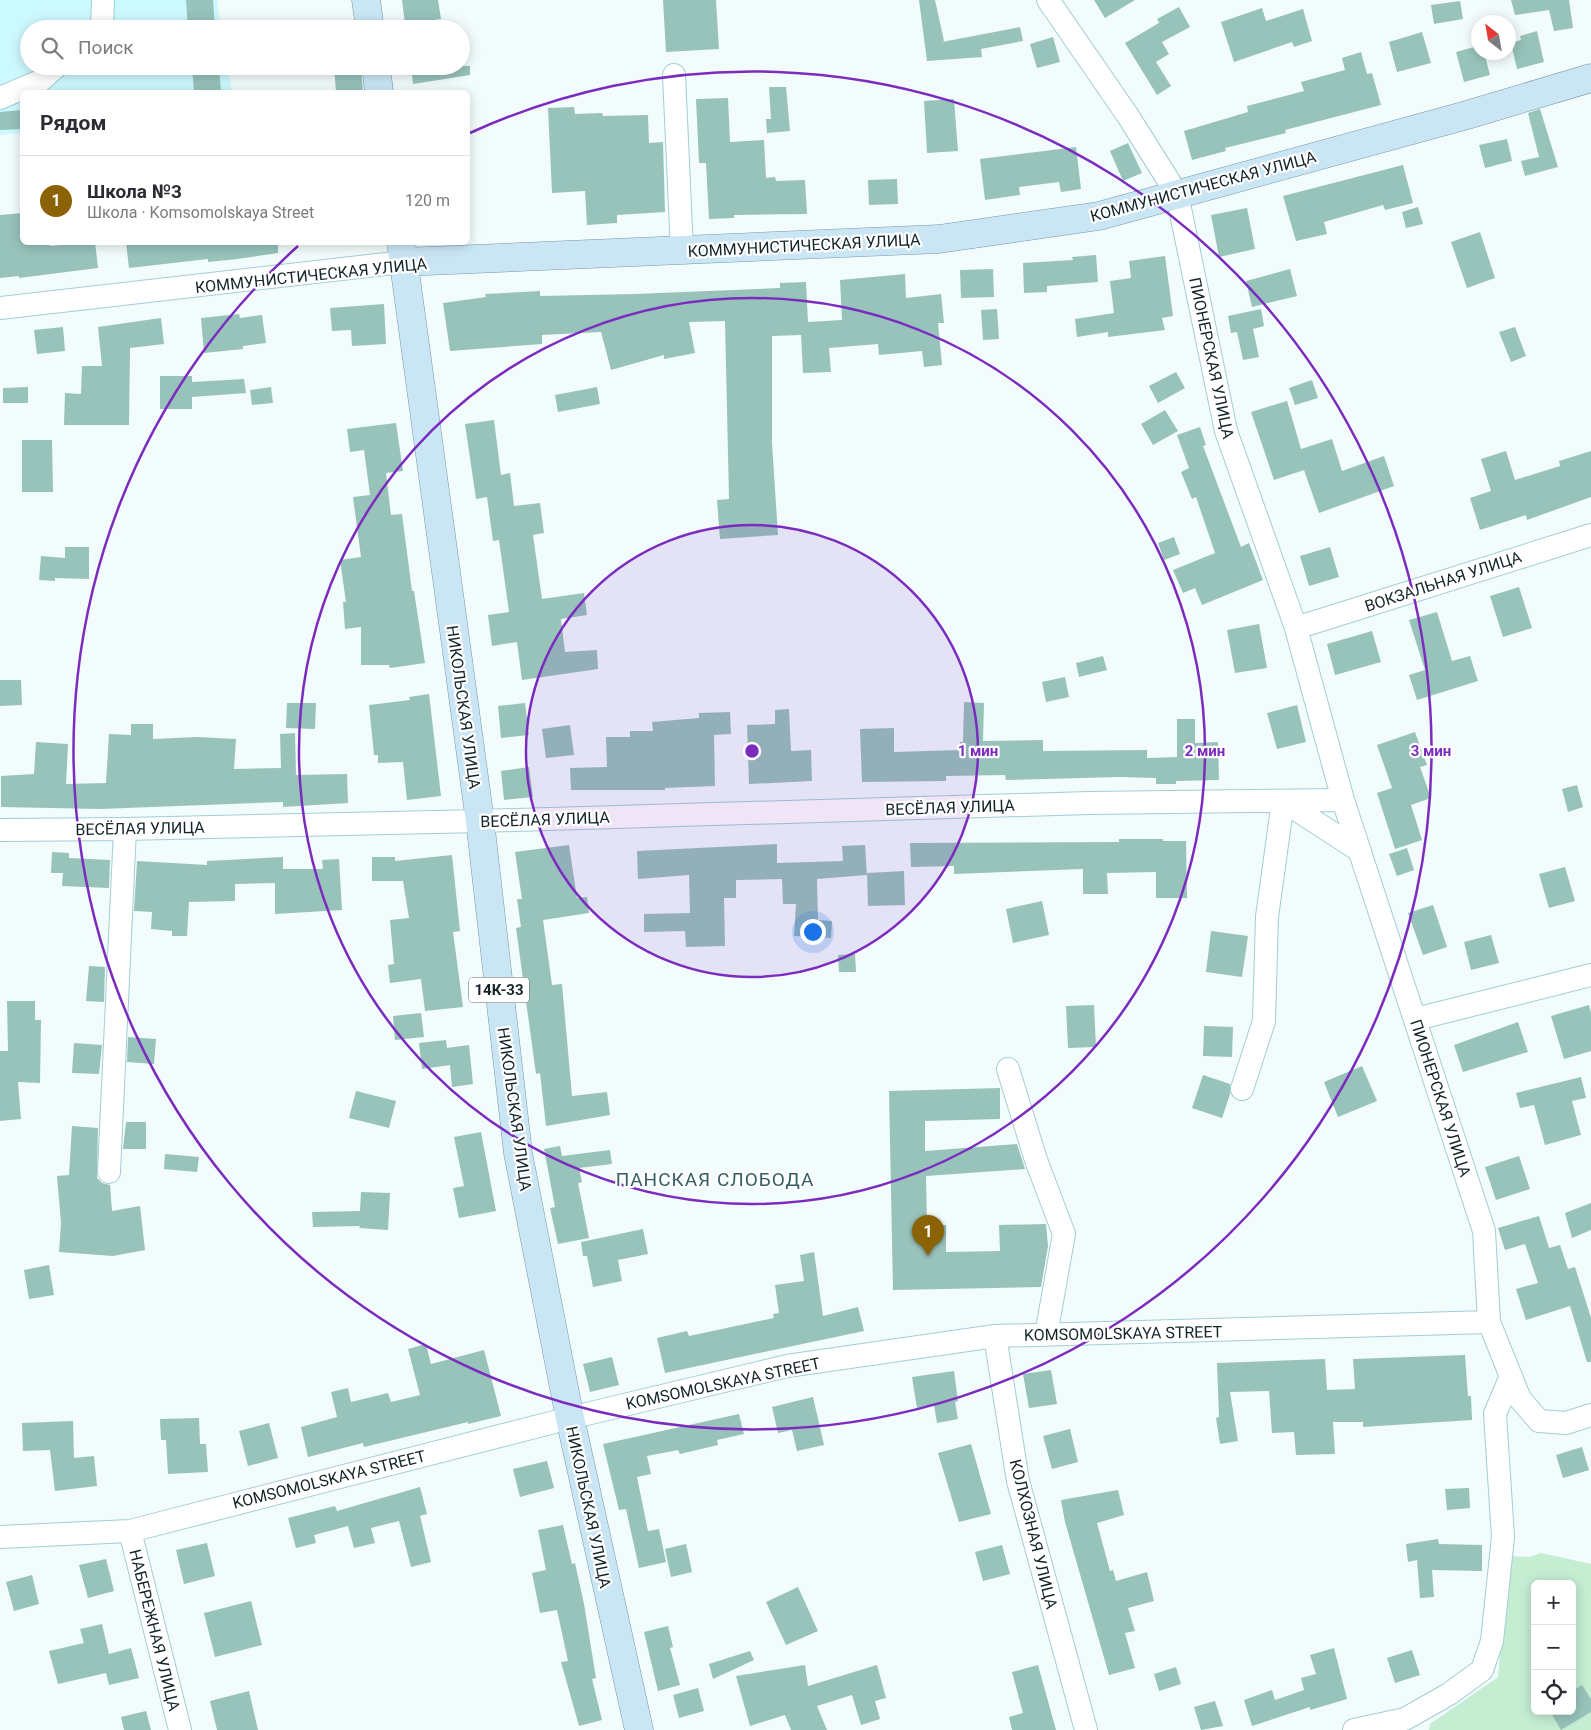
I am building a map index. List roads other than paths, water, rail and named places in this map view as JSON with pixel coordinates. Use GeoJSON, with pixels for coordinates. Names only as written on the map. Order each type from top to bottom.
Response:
{"type":"FeatureCollection","features":[{"type":"Feature","properties":{"kind":"main road"},"geometry":{"type":"LineString","coordinates":[[366,0],[369,20]]}},
{"type":"Feature","properties":{"kind":"main road"},"geometry":{"type":"LineString","coordinates":[[377,75],[379,90]]}},
{"type":"Feature","properties":{"kind":"main road","name":"КОММУНИСТИЧЕСКАЯ УЛИЦА"},"geometry":{"type":"LineString","coordinates":[[402,252],[682,250],[939,239],[1099,216],[1467,115],[1591,78]]}},
{"type":"Feature","properties":{"kind":"main road","name":"НИКОЛЬСКАЯ УЛИЦА"},"geometry":{"type":"LineString","coordinates":[[402,252],[480,821],[518,1153],[570,1418],[638,1730]]}},
{"type":"Feature","properties":{"kind":"street"},"geometry":{"type":"LineString","coordinates":[[102,20],[103,0]]}},
{"type":"Feature","properties":{"kind":"street","name":"ПИОНЕРСКАЯ УЛИЦА"},"geometry":{"type":"LineString","coordinates":[[1048,0],[1128,116],[1177,194],[1226,431],[1296,628],[1343,800],[1484,1231],[1489,1322],[1520,1399],[1539,1422],[1566,1423],[1591,1415]]}},
{"type":"Feature","properties":{"kind":"street"},"geometry":{"type":"LineString","coordinates":[[0,98],[40,81],[47,75]]}},
{"type":"Feature","properties":{"kind":"street"},"geometry":{"type":"LineString","coordinates":[[674,75],[682,250]]}},
{"type":"Feature","properties":{"kind":"street","name":"КОММУНИСТИЧЕСКАЯ УЛИЦА"},"geometry":{"type":"LineString","coordinates":[[0,308],[402,252]]}},
{"type":"Feature","properties":{"kind":"street","name":"ВОКЗАЛЬНАЯ УЛИЦА"},"geometry":{"type":"LineString","coordinates":[[1296,628],[1591,535]]}},
{"type":"Feature","properties":{"kind":"street"},"geometry":{"type":"LineString","coordinates":[[1283,800],[1343,800]]}},
{"type":"Feature","properties":{"kind":"street"},"geometry":{"type":"LineString","coordinates":[[1283,800],[1360,851]]}},
{"type":"Feature","properties":{"kind":"street"},"geometry":{"type":"LineString","coordinates":[[1242,1089],[1264,1021],[1267,918],[1283,800]]}},
{"type":"Feature","properties":{"kind":"street","name":"ВЕСЁЛАЯ УЛИЦА"},"geometry":{"type":"LineString","coordinates":[[0,830],[125,830],[1090,803],[1283,800]]}},
{"type":"Feature","properties":{"kind":"street"},"geometry":{"type":"LineString","coordinates":[[109,1172],[125,830]]}},
{"type":"Feature","properties":{"kind":"street"},"geometry":{"type":"LineString","coordinates":[[1416,1019],[1591,975]]}},
{"type":"Feature","properties":{"kind":"street"},"geometry":{"type":"LineString","coordinates":[[1008,1069],[1036,1160],[1064,1234],[1046,1335]]}},
{"type":"Feature","properties":{"kind":"street","name":"KOMSOMOLSKAYA STREET"},"geometry":{"type":"LineString","coordinates":[[0,1537],[130,1530],[570,1418],[787,1366],[995,1336],[1489,1322]]}},
{"type":"Feature","properties":{"kind":"street","name":"КОЛХОЗНАЯ УЛИЦА"},"geometry":{"type":"LineString","coordinates":[[995,1336],[1018,1481],[1086,1730]]}},
{"type":"Feature","properties":{"kind":"street"},"geometry":{"type":"LineString","coordinates":[[1354,1730],[1404,1725],[1482,1670],[1492,1641],[1503,1537],[1495,1414],[1511,1376]]}},
{"type":"Feature","properties":{"kind":"street","name":"НАБЕРЕЖНАЯ УЛИЦА"},"geometry":{"type":"LineString","coordinates":[[130,1530],[180,1730]]}},
{"type":"Feature","properties":{"kind":"place","name":"Школа №3"},"geometry":{"type":"Point","coordinates":[928,1256]}},
{"type":"Feature","properties":{"kind":"district","name":"ПАНСКАЯ СЛОБОДА"},"geometry":{"type":"Point","coordinates":[715,1179]}}]}
